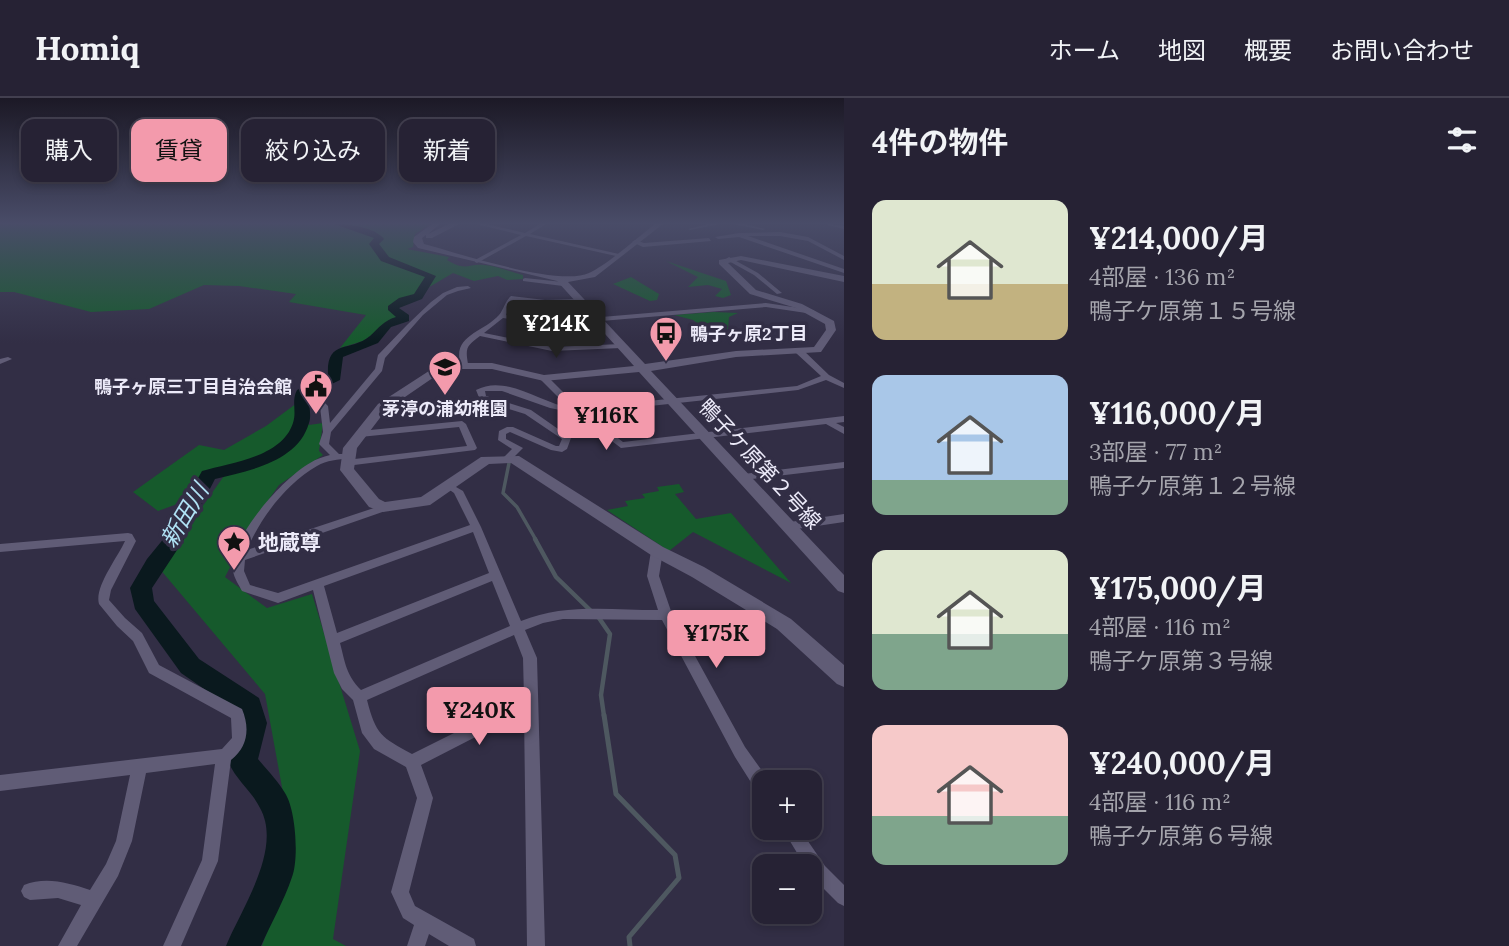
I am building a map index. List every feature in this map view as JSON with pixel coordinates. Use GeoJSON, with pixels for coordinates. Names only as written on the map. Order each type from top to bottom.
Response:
{"type":"FeatureCollection","features":[{"type":"Feature","properties":{"kind":"street"},"geometry":{"type":"LineString","coordinates":[[487,264],[561,282]]}},
{"type":"Feature","properties":{"kind":"street"},"geometry":{"type":"LineString","coordinates":[[525,279],[561,282],[592,275],[606,264]]}},
{"type":"Feature","properties":{"kind":"street"},"geometry":{"type":"LineString","coordinates":[[343,459],[382,407],[436,371],[464,364],[501,367],[544,378],[642,368],[736,354],[817,350],[831,330],[830,323],[813,312],[753,292],[724,264]]}},
{"type":"Feature","properties":{"kind":"street"},"geometry":{"type":"LineString","coordinates":[[737,264],[756,274],[779,293]]}},
{"type":"Feature","properties":{"kind":"street"},"geometry":{"type":"LineString","coordinates":[[766,264],[844,279]]}},
{"type":"Feature","properties":{"kind":"street"},"geometry":{"type":"LineString","coordinates":[[822,264],[844,271]]}},
{"type":"Feature","properties":{"kind":"street","name":"鴨子ケ原第２号線"},"geometry":{"type":"LineString","coordinates":[[561,282],[844,586]]}},
{"type":"Feature","properties":{"kind":"street"},"geometry":{"type":"LineString","coordinates":[[327,432],[379,369],[381,357],[409,330],[409,326],[441,296],[462,287],[468,288]]}},
{"type":"Feature","properties":{"kind":"street"},"geometry":{"type":"LineString","coordinates":[[464,364],[464,345],[502,316],[511,298],[545,302],[578,300]]}},
{"type":"Feature","properties":{"kind":"street"},"geometry":{"type":"LineString","coordinates":[[502,316],[554,323],[766,305],[813,312]]}},
{"type":"Feature","properties":{"kind":"street"},"geometry":{"type":"LineString","coordinates":[[478,334],[552,349],[621,346]]}},
{"type":"Feature","properties":{"kind":"street"},"geometry":{"type":"LineString","coordinates":[[799,351],[826,377],[844,386]]}},
{"type":"Feature","properties":{"kind":"street"},"geometry":{"type":"LineString","coordinates":[[508,458],[518,448],[502,440],[502,433],[510,429],[554,448],[562,449],[567,438],[528,412],[483,398],[481,390],[497,388],[515,391],[560,411],[577,411],[798,388],[826,377]]}},
{"type":"Feature","properties":{"kind":"street"},"geometry":{"type":"LineString","coordinates":[[544,378],[577,411],[621,445],[844,419]]}},
{"type":"Feature","properties":{"kind":"street"},"geometry":{"type":"LineString","coordinates":[[320,402],[324,406],[327,432],[324,444],[343,459],[347,470],[374,503],[387,507]]}},
{"type":"Feature","properties":{"kind":"street"},"geometry":{"type":"LineString","coordinates":[[827,421],[844,430]]}},
{"type":"Feature","properties":{"kind":"street"},"geometry":{"type":"LineString","coordinates":[[360,434],[462,424],[472,449],[343,459],[315,464],[288,484],[259,521],[240,557],[238,571],[246,588],[278,598],[476,527]]}},
{"type":"Feature","properties":{"kind":"street"},"geometry":{"type":"LineString","coordinates":[[240,557],[387,507],[425,501],[486,460],[508,458],[527,466],[657,551],[698,572],[784,624],[844,678]]}},
{"type":"Feature","properties":{"kind":"street"},"geometry":{"type":"LineString","coordinates":[[744,477],[844,465]]}},
{"type":"Feature","properties":{"kind":"street"},"geometry":{"type":"LineString","coordinates":[[449,486],[458,491],[476,527],[530,658],[536,946]]}},
{"type":"Feature","properties":{"kind":"street"},"geometry":{"type":"LineString","coordinates":[[790,526],[844,518]]}},
{"type":"Feature","properties":{"kind":"street"},"geometry":{"type":"LineString","coordinates":[[0,548],[128,537],[131,541],[105,590],[103,601],[138,637],[154,669],[237,714],[240,738],[235,749],[224,756],[0,783]]}},
{"type":"Feature","properties":{"kind":"street"},"geometry":{"type":"LineString","coordinates":[[657,551],[653,576],[666,615],[752,770]]}},
{"type":"Feature","properties":{"kind":"street"},"geometry":{"type":"LineString","coordinates":[[332,641],[496,576]]}},
{"type":"Feature","properties":{"kind":"street"},"geometry":{"type":"LineString","coordinates":[[318,585],[332,641],[347,685],[359,697],[367,728],[379,744],[412,762],[425,798],[400,892],[409,912],[467,946]]}},
{"type":"Feature","properties":{"kind":"street"},"geometry":{"type":"LineString","coordinates":[[359,697],[541,618],[666,615]]}},
{"type":"Feature","properties":{"kind":"street"},"geometry":{"type":"LineString","coordinates":[[412,762],[531,701]]}},
{"type":"Feature","properties":{"kind":"street"},"geometry":{"type":"LineString","coordinates":[[172,946],[211,861],[224,756]]}},
{"type":"Feature","properties":{"kind":"street"},"geometry":{"type":"LineString","coordinates":[[67,946],[124,841],[139,768]]}},
{"type":"Feature","properties":{"kind":"street"},"geometry":{"type":"LineString","coordinates":[[798,840],[819,872],[844,897]]}},
{"type":"Feature","properties":{"kind":"street"},"geometry":{"type":"LineString","coordinates":[[30,891],[58,889],[94,900]]}},
{"type":"Feature","properties":{"kind":"street"},"geometry":{"type":"LineString","coordinates":[[416,946],[425,921]]}},
{"type":"Feature","properties":{"kind":"green space"},"geometry":{"type":"Polygon","coordinates":[[[0,264],[454,264],[489,266],[523,275],[523,279],[507,280],[498,276],[474,281],[453,273],[392,309],[401,315],[363,341],[340,348],[366,315],[289,302],[296,294],[239,286],[204,285],[149,309],[91,312],[14,292],[0,292],[0,264]]]}},
{"type":"Feature","properties":{"kind":"green space"},"geometry":{"type":"Polygon","coordinates":[[[671,264],[726,281],[731,295],[723,298],[715,296],[722,289],[708,285],[688,287],[698,277],[671,264]]]}},
{"type":"Feature","properties":{"kind":"green space"},"geometry":{"type":"Polygon","coordinates":[[[631,277],[659,294],[657,300],[650,301],[613,284],[631,277]]]}},
{"type":"Feature","properties":{"kind":"green space"},"geometry":{"type":"Polygon","coordinates":[[[738,313],[729,317],[728,329],[708,331],[693,320],[674,315],[738,313]]]}},
{"type":"Feature","properties":{"kind":"green space"},"geometry":{"type":"Polygon","coordinates":[[[297,403],[310,404],[306,417],[309,425],[323,423],[319,451],[323,455],[279,485],[255,519],[225,577],[267,608],[312,594],[360,751],[333,939],[346,946],[262,946],[294,853],[265,694],[159,568],[226,473],[207,473],[180,503],[158,511],[133,492],[199,445],[224,450],[266,426],[297,403]]]}},
{"type":"Feature","properties":{"kind":"green space"},"geometry":{"type":"Polygon","coordinates":[[[679,484],[684,492],[675,494],[696,519],[731,513],[791,583],[693,532],[669,551],[607,510],[628,506],[625,501],[645,498],[642,494],[659,491],[657,487],[679,484]]]}},
{"type":"Feature","properties":{"kind":"waterway","name":"新田川"},"geometry":{"type":"LineString","coordinates":[[243,946],[278,874],[280,831],[275,803],[243,763],[254,723],[250,706],[190,666],[143,603],[141,588],[154,564],[173,541],[208,475],[262,460],[285,446],[295,436],[301,424],[302,393],[335,377],[334,360],[338,354],[373,340],[387,324],[405,318],[392,308],[403,300],[418,297],[431,276],[397,264]]}},
{"type":"Feature","properties":{"kind":"waterway"},"geometry":{"type":"LineString","coordinates":[[509,463],[503,493],[517,507],[536,540]]}},
{"type":"Feature","properties":{"kind":"waterway"},"geometry":{"type":"LineString","coordinates":[[535,539],[556,577],[591,611]]}},
{"type":"Feature","properties":{"kind":"waterway"},"geometry":{"type":"LineString","coordinates":[[599,618],[610,634],[601,695],[604,716]]}},
{"type":"Feature","properties":{"kind":"waterway"},"geometry":{"type":"LineString","coordinates":[[604,715],[616,794],[675,855],[679,878],[629,937],[630,946]]}},
{"type":"Feature","properties":{"kind":"place","name":"鴨子ヶ原2丁目"},"geometry":{"type":"Point","coordinates":[666,363]}},
{"type":"Feature","properties":{"kind":"place","name":"茅渟の浦幼稚園"},"geometry":{"type":"Point","coordinates":[445,397]}},
{"type":"Feature","properties":{"kind":"place","name":"鴨子ヶ原三丁目自治会館"},"geometry":{"type":"Point","coordinates":[316,416]}},
{"type":"Feature","properties":{"kind":"place","name":"地蔵尊"},"geometry":{"type":"Point","coordinates":[234,572]}}]}
